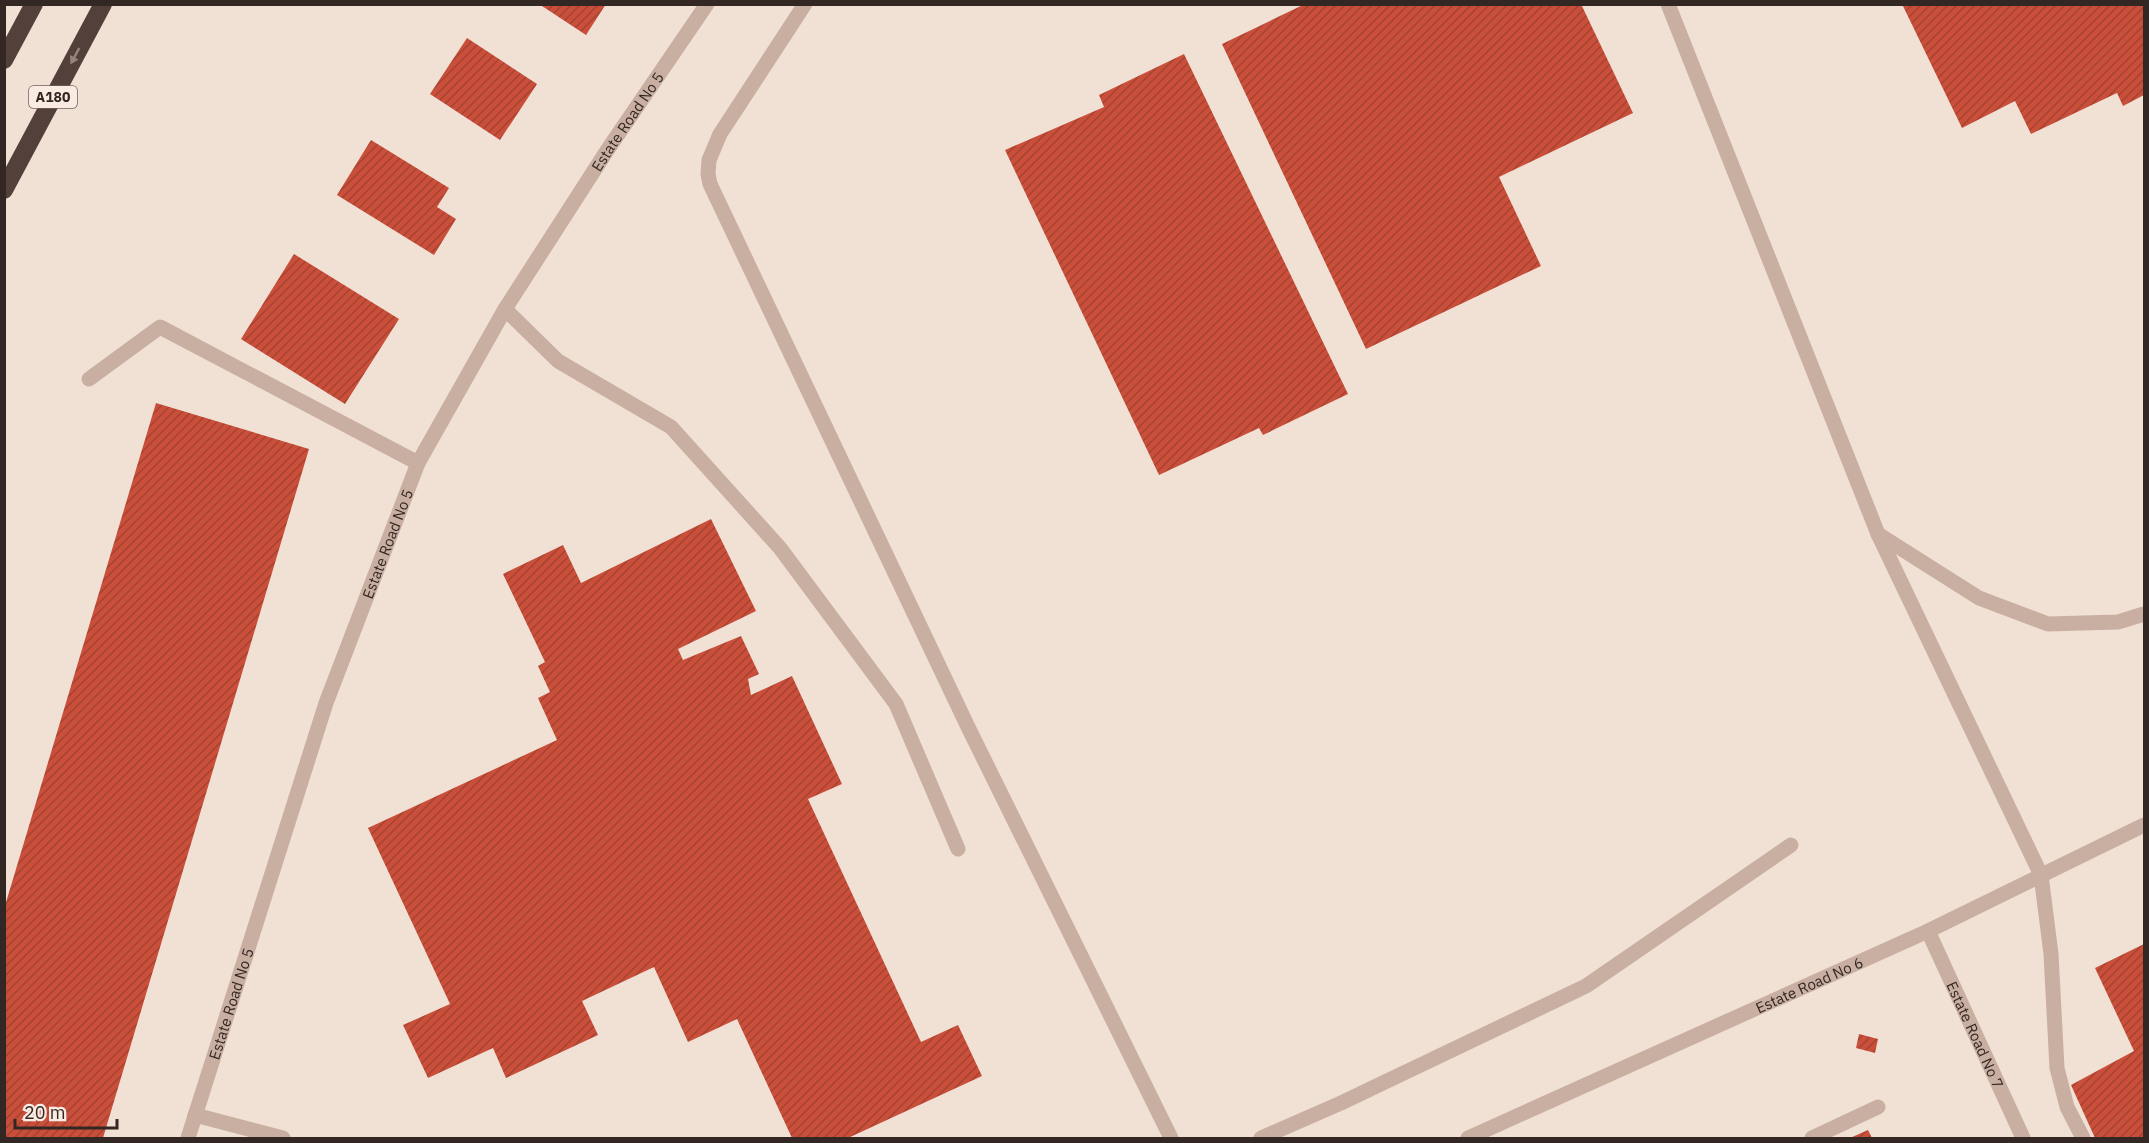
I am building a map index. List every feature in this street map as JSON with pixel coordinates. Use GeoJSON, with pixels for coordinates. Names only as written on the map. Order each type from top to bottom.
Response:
{"type":"FeatureCollection","features":[{"type":"Feature","properties":{"kind":"highway"},"geometry":{"type":"LineString","coordinates":[[4,60],[34,4]]}},
{"type":"Feature","properties":{"kind":"highway","name":"A180"},"geometry":{"type":"LineString","coordinates":[[4,190],[103,4]]}},
{"type":"Feature","properties":{"kind":"street","name":"Estate Road No 5"},"geometry":{"type":"LineString","coordinates":[[188,1138],[326,703],[418,463],[505,309],[608,148],[707,4]]}},
{"type":"Feature","properties":{"kind":"street"},"geometry":{"type":"LineString","coordinates":[[805,4],[720,134],[710,160],[708,174],[710,184],[968,727],[1171,1138]]}},
{"type":"Feature","properties":{"kind":"street"},"geometry":{"type":"LineString","coordinates":[[1668,4],[1878,534],[2041,875],[2050,954],[2057,1068],[2067,1107],[2083,1138]]}},
{"type":"Feature","properties":{"kind":"street"},"geometry":{"type":"LineString","coordinates":[[505,309],[558,361],[671,427],[780,548],[896,704],[958,849]]}},
{"type":"Feature","properties":{"kind":"street"},"geometry":{"type":"LineString","coordinates":[[88,379],[160,327],[418,463]]}},
{"type":"Feature","properties":{"kind":"street"},"geometry":{"type":"LineString","coordinates":[[1878,534],[1979,598],[2048,624],[2118,622],[2145,614]]}},
{"type":"Feature","properties":{"kind":"street","name":"Estate Road No 6"},"geometry":{"type":"LineString","coordinates":[[1468,1138],[1928,931],[2145,825]]}},
{"type":"Feature","properties":{"kind":"street"},"geometry":{"type":"LineString","coordinates":[[1261,1138],[1341,1103],[1586,986],[1791,845]]}},
{"type":"Feature","properties":{"kind":"street","name":"Estate Road No 7"},"geometry":{"type":"LineString","coordinates":[[1928,931],[2020,1138]]}},
{"type":"Feature","properties":{"kind":"street"},"geometry":{"type":"LineString","coordinates":[[1812,1138],[1878,1107]]}},
{"type":"Feature","properties":{"kind":"street"},"geometry":{"type":"LineString","coordinates":[[195,1115],[283,1138]]}},
{"type":"Feature","properties":{"kind":"building"},"geometry":{"type":"Polygon","coordinates":[[[544,4],[606,4],[586,35],[542,6],[544,4]]]}},
{"type":"Feature","properties":{"kind":"building"},"geometry":{"type":"Polygon","coordinates":[[[1305,4],[1581,4],[1633,113],[1499,177],[1541,266],[1366,349],[1222,44],[1305,4]]]}},
{"type":"Feature","properties":{"kind":"building"},"geometry":{"type":"Polygon","coordinates":[[[1902,4],[2144,4],[2144,95],[2123,106],[2117,93],[2031,134],[2015,101],[1962,128],[1902,4]]]}},
{"type":"Feature","properties":{"kind":"building"},"geometry":{"type":"Polygon","coordinates":[[[467,38],[537,84],[500,140],[430,94],[467,38]]]}},
{"type":"Feature","properties":{"kind":"building"},"geometry":{"type":"Polygon","coordinates":[[[1184,54],[1348,394],[1263,435],[1259,428],[1159,475],[1005,150],[1104,107],[1099,95],[1184,54]]]}},
{"type":"Feature","properties":{"kind":"building"},"geometry":{"type":"Polygon","coordinates":[[[371,140],[449,188],[437,207],[456,219],[434,255],[337,195],[371,140]]]}},
{"type":"Feature","properties":{"kind":"building"},"geometry":{"type":"Polygon","coordinates":[[[294,254],[399,319],[345,404],[241,339],[294,254]]]}},
{"type":"Feature","properties":{"kind":"building"},"geometry":{"type":"Polygon","coordinates":[[[156,403],[309,449],[103,1138],[4,1138],[4,909],[156,403]]]}},
{"type":"Feature","properties":{"kind":"building"},"geometry":{"type":"Polygon","coordinates":[[[711,519],[756,611],[678,649],[683,660],[741,636],[759,674],[748,679],[751,695],[792,676],[842,784],[808,799],[921,1042],[958,1025],[982,1076],[848,1138],[792,1138],[737,1019],[688,1042],[654,967],[582,1001],[598,1035],[506,1078],[493,1048],[428,1078],[403,1025],[450,1004],[368,828],[557,740],[538,698],[550,692],[538,666],[545,662],[503,574],[563,545],[581,583],[711,519]]]}},
{"type":"Feature","properties":{"kind":"building"},"geometry":{"type":"Polygon","coordinates":[[[2144,944],[2144,1138],[2095,1138],[2071,1085],[2134,1051],[2095,968],[2144,944]]]}},
{"type":"Feature","properties":{"kind":"building"},"geometry":{"type":"Polygon","coordinates":[[[1859,1034],[1878,1039],[1875,1053],[1856,1048],[1859,1034]]]}},
{"type":"Feature","properties":{"kind":"building"},"geometry":{"type":"Polygon","coordinates":[[[1868,1130],[1872,1138],[1850,1138],[1868,1130]]]}}]}
